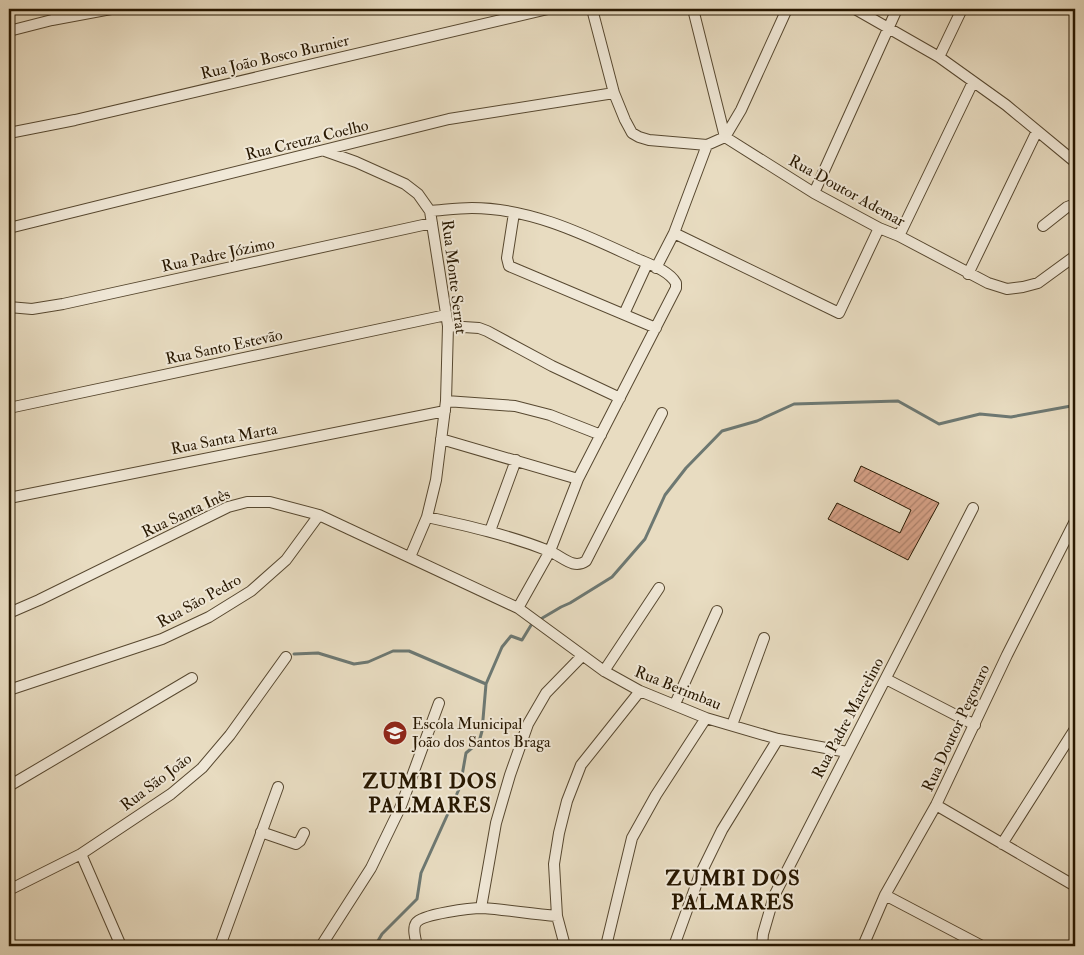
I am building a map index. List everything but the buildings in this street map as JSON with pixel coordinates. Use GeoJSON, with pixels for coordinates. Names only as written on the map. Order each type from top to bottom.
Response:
{"type":"FeatureCollection","features":[{"type":"Feature","properties":{"kind":"street"},"geometry":{"type":"LineString","coordinates":[[9,31],[52,20],[111,9]]}},
{"type":"Feature","properties":{"kind":"street","name":"Rua João Bosco Burnier"},"geometry":{"type":"LineString","coordinates":[[9,133],[75,120],[548,9]]}},
{"type":"Feature","properties":{"kind":"street"},"geometry":{"type":"LineString","coordinates":[[592,9],[614,93],[632,133],[649,140],[707,145],[725,137],[741,110],[787,9]]}},
{"type":"Feature","properties":{"kind":"street"},"geometry":{"type":"LineString","coordinates":[[693,9],[725,137]]}},
{"type":"Feature","properties":{"kind":"street"},"geometry":{"type":"LineString","coordinates":[[855,9],[939,57],[1006,105],[1075,162]]}},
{"type":"Feature","properties":{"kind":"street"},"geometry":{"type":"LineString","coordinates":[[814,193],[897,9]]}},
{"type":"Feature","properties":{"kind":"street"},"geometry":{"type":"LineString","coordinates":[[939,57],[962,9]]}},
{"type":"Feature","properties":{"kind":"street"},"geometry":{"type":"LineString","coordinates":[[1069,9],[1075,10]]}},
{"type":"Feature","properties":{"kind":"street"},"geometry":{"type":"LineString","coordinates":[[899,236],[973,82]]}},
{"type":"Feature","properties":{"kind":"street","name":"Rua Creuza Coelho"},"geometry":{"type":"LineString","coordinates":[[9,228],[449,119],[614,93]]}},
{"type":"Feature","properties":{"kind":"street"},"geometry":{"type":"LineString","coordinates":[[968,274],[1036,131]]}},
{"type":"Feature","properties":{"kind":"street","name":"Rua Doutor Ademar"},"geometry":{"type":"LineString","coordinates":[[725,137],[814,193],[878,228],[899,236],[988,283],[1007,289],[1023,288],[1038,282],[1075,256]]}},
{"type":"Feature","properties":{"kind":"street"},"geometry":{"type":"LineString","coordinates":[[624,314],[674,233],[707,145]]}},
{"type":"Feature","properties":{"kind":"street","name":"Rua Monte Serrat"},"geometry":{"type":"LineString","coordinates":[[326,151],[373,169],[405,184],[418,194],[430,211],[448,326],[445,406],[436,480],[427,517],[410,556]]}},
{"type":"Feature","properties":{"kind":"street"},"geometry":{"type":"LineString","coordinates":[[1043,226],[1067,206],[1075,204]]}},
{"type":"Feature","properties":{"kind":"street"},"geometry":{"type":"LineString","coordinates":[[430,211],[472,208],[514,213],[562,225],[652,266],[676,283],[676,288],[578,479],[550,551],[518,608]]}},
{"type":"Feature","properties":{"kind":"street"},"geometry":{"type":"LineString","coordinates":[[514,213],[507,258],[509,266],[656,328]]}},
{"type":"Feature","properties":{"kind":"street","name":"Rua Padre Józimo"},"geometry":{"type":"LineString","coordinates":[[9,307],[32,309],[63,304],[432,223]]}},
{"type":"Feature","properties":{"kind":"street"},"geometry":{"type":"LineString","coordinates":[[674,233],[838,313],[878,228]]}},
{"type":"Feature","properties":{"kind":"street","name":"Rua Santo Estevão"},"geometry":{"type":"LineString","coordinates":[[9,408],[446,315]]}},
{"type":"Feature","properties":{"kind":"street"},"geometry":{"type":"LineString","coordinates":[[448,326],[479,328],[487,331],[552,366],[620,398]]}},
{"type":"Feature","properties":{"kind":"street","name":"Rua Santa Marta"},"geometry":{"type":"LineString","coordinates":[[9,498],[445,406],[515,406],[550,415],[602,435]]}},
{"type":"Feature","properties":{"kind":"street"},"geometry":{"type":"LineString","coordinates":[[427,517],[490,531],[550,551],[578,566],[586,561],[662,413]]}},
{"type":"Feature","properties":{"kind":"street"},"geometry":{"type":"LineString","coordinates":[[441,439],[578,479]]}},
{"type":"Feature","properties":{"kind":"street"},"geometry":{"type":"LineString","coordinates":[[490,531],[516,460]]}},
{"type":"Feature","properties":{"kind":"street","name":"Rua Santa Inês"},"geometry":{"type":"LineString","coordinates":[[9,613],[228,507],[247,502],[270,502],[319,516],[410,556],[518,608]]}},
{"type":"Feature","properties":{"kind":"street","name":"Rua Padre Marcelino"},"geometry":{"type":"LineString","coordinates":[[762,946],[763,934],[774,896],[973,508]]}},
{"type":"Feature","properties":{"kind":"street","name":"Rua São Pedro"},"geometry":{"type":"LineString","coordinates":[[9,690],[162,640],[209,617],[251,591],[286,560],[319,516]]}},
{"type":"Feature","properties":{"kind":"street","name":"Rua Doutor Pegoraro"},"geometry":{"type":"LineString","coordinates":[[863,946],[885,895],[936,805],[976,725],[1007,655],[1075,521]]}},
{"type":"Feature","properties":{"kind":"street"},"geometry":{"type":"LineString","coordinates":[[604,671],[659,588]]}},
{"type":"Feature","properties":{"kind":"street","name":"Rua Berimbau"},"geometry":{"type":"LineString","coordinates":[[518,608],[604,671],[640,691],[706,718],[778,739],[847,752]]}},
{"type":"Feature","properties":{"kind":"street"},"geometry":{"type":"LineString","coordinates":[[674,704],[717,611]]}},
{"type":"Feature","properties":{"kind":"street"},"geometry":{"type":"LineString","coordinates":[[732,725],[764,638]]}},
{"type":"Feature","properties":{"kind":"street"},"geometry":{"type":"LineString","coordinates":[[481,908],[496,823],[528,724],[546,693],[582,656]]}},
{"type":"Feature","properties":{"kind":"street","name":"Rua São João"},"geometry":{"type":"LineString","coordinates":[[9,890],[82,854],[170,794],[202,768],[230,735],[286,658]]}},
{"type":"Feature","properties":{"kind":"street"},"geometry":{"type":"LineString","coordinates":[[9,786],[192,678]]}},
{"type":"Feature","properties":{"kind":"street"},"geometry":{"type":"LineString","coordinates":[[886,679],[976,725]]}},
{"type":"Feature","properties":{"kind":"street"},"geometry":{"type":"LineString","coordinates":[[566,946],[557,916],[554,864],[567,801],[581,765],[640,691]]}},
{"type":"Feature","properties":{"kind":"street"},"geometry":{"type":"LineString","coordinates":[[320,946],[372,868],[401,806],[440,703]]}},
{"type":"Feature","properties":{"kind":"street"},"geometry":{"type":"LineString","coordinates":[[606,946],[632,838],[656,795],[706,718]]}},
{"type":"Feature","properties":{"kind":"street"},"geometry":{"type":"LineString","coordinates":[[1002,844],[1075,728]]}},
{"type":"Feature","properties":{"kind":"street"},"geometry":{"type":"LineString","coordinates":[[674,946],[699,877],[722,830],[778,739]]}},
{"type":"Feature","properties":{"kind":"street"},"geometry":{"type":"LineString","coordinates":[[169,946],[221,946],[278,787]]}},
{"type":"Feature","properties":{"kind":"street"},"geometry":{"type":"LineString","coordinates":[[936,805],[1074,883]]}},
{"type":"Feature","properties":{"kind":"street"},"geometry":{"type":"LineString","coordinates":[[261,832],[296,844],[300,841],[304,832]]}},
{"type":"Feature","properties":{"kind":"street"},"geometry":{"type":"LineString","coordinates":[[82,854],[121,946]]}},
{"type":"Feature","properties":{"kind":"street"},"geometry":{"type":"LineString","coordinates":[[885,895],[982,946]]}},
{"type":"Feature","properties":{"kind":"street"},"geometry":{"type":"LineString","coordinates":[[417,946],[414,928],[420,920],[437,914],[481,908],[557,916]]}},
{"type":"Feature","properties":{"kind":"waterway"},"geometry":{"type":"LineString","coordinates":[[539,620],[612,577],[645,539],[665,495],[686,468],[722,431],[757,421],[794,404],[898,401],[939,424],[980,414],[1011,417],[1071,406],[1075,403]]}},
{"type":"Feature","properties":{"kind":"waterway"},"geometry":{"type":"LineString","coordinates":[[375,946],[382,934],[417,899],[421,873],[460,787],[466,753],[479,742],[482,731],[486,684],[502,647],[511,636],[522,640],[533,622]]}},
{"type":"Feature","properties":{"kind":"waterway"},"geometry":{"type":"LineString","coordinates":[[294,654],[318,653],[354,664],[368,662],[393,651],[409,651],[486,684]]}},
{"type":"Feature","properties":{"kind":"place","name":"Escola Municipal João dos Santos Braga"},"geometry":{"type":"Point","coordinates":[395,733]}},
{"type":"Feature","properties":{"kind":"district","name":"ZUMBI DOS PALMARES"},"geometry":{"type":"Point","coordinates":[430,793]}},
{"type":"Feature","properties":{"kind":"district","name":"ZUMBI DOS PALMARES"},"geometry":{"type":"Point","coordinates":[733,890]}}]}
